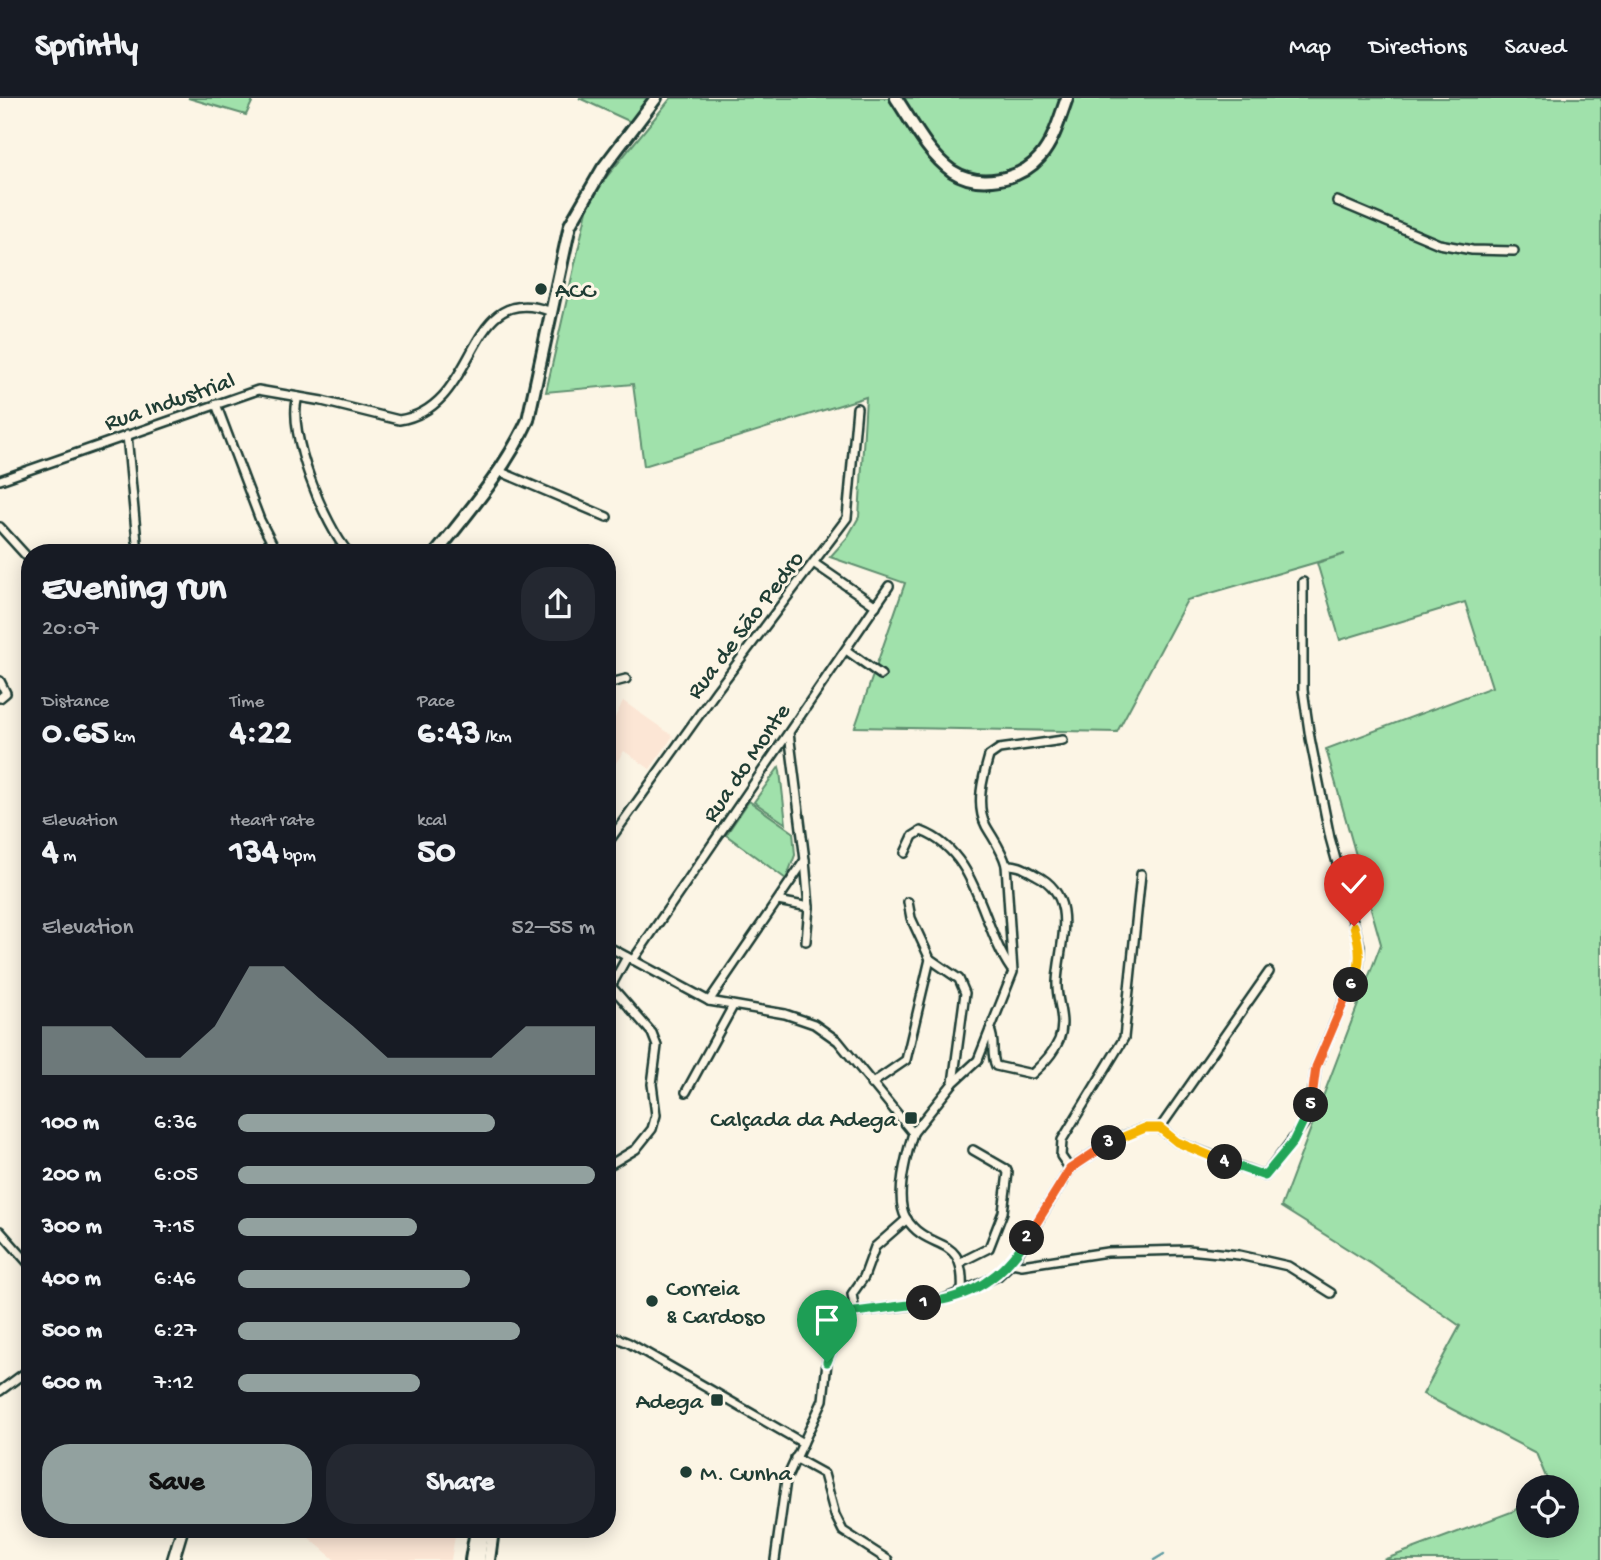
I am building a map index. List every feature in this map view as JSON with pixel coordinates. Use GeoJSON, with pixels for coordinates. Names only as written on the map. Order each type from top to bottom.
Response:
{"type":"FeatureCollection","features":[{"type":"Feature","properties":{"kind":"main road"},"geometry":{"type":"LineString","coordinates":[[443,544],[501,472],[528,420],[549,311],[568,233],[580,204],[603,167],[656,98]]}},
{"type":"Feature","properties":{"kind":"main road"},"geometry":{"type":"LineString","coordinates":[[896,98],[935,155],[952,170],[974,182],[998,180],[1019,172],[1040,158],[1052,138],[1067,98]]}},
{"type":"Feature","properties":{"kind":"main road"},"geometry":{"type":"LineString","coordinates":[[173,1560],[180,1538]]}},
{"type":"Feature","properties":{"kind":"main road"},"geometry":{"type":"LineString","coordinates":[[471,1560],[475,1538]]}},
{"type":"Feature","properties":{"kind":"main road"},"geometry":{"type":"LineString","coordinates":[[479,1560],[482,1538]]}},
{"type":"Feature","properties":{"kind":"main road"},"geometry":{"type":"LineString","coordinates":[[489,1560],[492,1538]]}},
{"type":"Feature","properties":{"kind":"main road"},"geometry":{"type":"LineString","coordinates":[[496,1560],[498,1538]]}},
{"type":"Feature","properties":{"kind":"street"},"geometry":{"type":"LineString","coordinates":[[1337,201],[1439,244],[1472,250],[1514,251]]}},
{"type":"Feature","properties":{"kind":"street","name":"Rua Industrial"},"geometry":{"type":"LineString","coordinates":[[0,480],[258,390],[406,419],[427,410],[448,392],[496,314],[511,305],[532,305],[549,311]]}},
{"type":"Feature","properties":{"kind":"street"},"geometry":{"type":"LineString","coordinates":[[298,397],[295,417],[310,474],[336,539],[341,544]]}},
{"type":"Feature","properties":{"kind":"street"},"geometry":{"type":"LineString","coordinates":[[216,404],[260,520],[272,544]]}},
{"type":"Feature","properties":{"kind":"street","name":"Rua de São Pedro"},"geometry":{"type":"LineString","coordinates":[[616,832],[717,690],[847,519],[857,408]]}},
{"type":"Feature","properties":{"kind":"street"},"geometry":{"type":"LineString","coordinates":[[127,435],[137,544]]}},
{"type":"Feature","properties":{"kind":"street"},"geometry":{"type":"LineString","coordinates":[[501,472],[607,517]]}},
{"type":"Feature","properties":{"kind":"street"},"geometry":{"type":"LineString","coordinates":[[0,527],[21,550]]}},
{"type":"Feature","properties":{"kind":"street"},"geometry":{"type":"LineString","coordinates":[[815,564],[876,606]]}},
{"type":"Feature","properties":{"kind":"street"},"geometry":{"type":"LineString","coordinates":[[775,1560],[786,1480],[824,1400],[827,1362],[842,1324],[855,1312],[937,1302],[998,1276],[1012,1263],[1070,1169],[1114,1140],[1145,1128],[1160,1128],[1188,1147],[1265,1176],[1293,1142],[1311,1108],[1316,1067],[1345,995],[1354,980],[1359,965],[1360,946],[1330,838],[1310,738],[1303,690],[1303,582]]}},
{"type":"Feature","properties":{"kind":"street","name":"Rua do Monte"},"geometry":{"type":"LineString","coordinates":[[616,979],[889,586]]}},
{"type":"Feature","properties":{"kind":"street"},"geometry":{"type":"LineString","coordinates":[[846,650],[881,675]]}},
{"type":"Feature","properties":{"kind":"street"},"geometry":{"type":"LineString","coordinates":[[616,682],[626,679]]}},
{"type":"Feature","properties":{"kind":"street"},"geometry":{"type":"LineString","coordinates":[[0,681],[6,693],[0,698]]}},
{"type":"Feature","properties":{"kind":"street"},"geometry":{"type":"LineString","coordinates":[[789,733],[809,907],[806,941]]}},
{"type":"Feature","properties":{"kind":"street"},"geometry":{"type":"LineString","coordinates":[[962,1293],[964,1268],[958,1256],[907,1219],[903,1211],[905,1158],[914,1133],[953,1083],[978,1060],[1013,972],[1006,866],[1003,853],[984,823],[981,800],[989,756],[999,749],[1063,740]]}},
{"type":"Feature","properties":{"kind":"street"},"geometry":{"type":"LineString","coordinates":[[905,853],[913,836],[921,831],[935,836],[958,858],[984,906],[1002,956],[1013,972]]}},
{"type":"Feature","properties":{"kind":"street"},"geometry":{"type":"LineString","coordinates":[[709,1001],[805,860]]}},
{"type":"Feature","properties":{"kind":"street"},"geometry":{"type":"LineString","coordinates":[[990,1030],[995,1041],[991,1054],[996,1066],[1032,1074],[1051,1055],[1059,1039],[1063,1016],[1056,985],[1065,910],[1047,880],[1016,864],[1006,866]]}},
{"type":"Feature","properties":{"kind":"street"},"geometry":{"type":"LineString","coordinates":[[1070,1169],[1061,1156],[1062,1140],[1125,1038],[1141,874]]}},
{"type":"Feature","properties":{"kind":"street"},"geometry":{"type":"LineString","coordinates":[[778,901],[809,907]]}},
{"type":"Feature","properties":{"kind":"street"},"geometry":{"type":"LineString","coordinates":[[908,902],[911,918],[930,958],[959,979],[965,993],[953,1083]]}},
{"type":"Feature","properties":{"kind":"street"},"geometry":{"type":"LineString","coordinates":[[616,951],[709,1001],[785,1014],[814,1024],[838,1041],[914,1133]]}},
{"type":"Feature","properties":{"kind":"street"},"geometry":{"type":"LineString","coordinates":[[872,1084],[906,1060],[930,958]]}},
{"type":"Feature","properties":{"kind":"street"},"geometry":{"type":"LineString","coordinates":[[1160,1128],[1269,972]]}},
{"type":"Feature","properties":{"kind":"street","name":"Rua do Monte"},"geometry":{"type":"LineString","coordinates":[[616,992],[652,1033],[657,1046],[652,1084],[656,1115],[652,1129],[636,1149],[616,1161]]}},
{"type":"Feature","properties":{"kind":"street"},"geometry":{"type":"LineString","coordinates":[[686,1092],[733,1006]]}},
{"type":"Feature","properties":{"kind":"street"},"geometry":{"type":"LineString","coordinates":[[961,1262],[989,1248],[1003,1212],[1008,1173],[1006,1169],[973,1150]]}},
{"type":"Feature","properties":{"kind":"street"},"geometry":{"type":"LineString","coordinates":[[855,1312],[852,1294],[864,1277],[870,1255],[907,1219]]}},
{"type":"Feature","properties":{"kind":"street"},"geometry":{"type":"LineString","coordinates":[[0,1231],[21,1255]]}},
{"type":"Feature","properties":{"kind":"street"},"geometry":{"type":"LineString","coordinates":[[1012,1263],[1022,1265],[1143,1249],[1239,1255],[1288,1266],[1331,1293]]}},
{"type":"Feature","properties":{"kind":"street"},"geometry":{"type":"LineString","coordinates":[[616,1338],[803,1443]]}},
{"type":"Feature","properties":{"kind":"street"},"geometry":{"type":"LineString","coordinates":[[0,1391],[21,1376]]}},
{"type":"Feature","properties":{"kind":"street"},"geometry":{"type":"LineString","coordinates":[[795,1458],[824,1474],[835,1516],[842,1531],[888,1560]]}},
{"type":"Feature","properties":{"kind":"shaded area"},"geometry":{"type":"Polygon","coordinates":[[[623,701],[673,736],[650,769],[624,751],[616,763],[616,715],[623,701]]]}},
{"type":"Feature","properties":{"kind":"shaded area"},"geometry":{"type":"Polygon","coordinates":[[[309,1538],[455,1538],[451,1560],[335,1560],[309,1538]]]}},
{"type":"Feature","properties":{"kind":"green space"},"geometry":{"type":"Polygon","coordinates":[[[188,98],[254,98],[246,115],[188,98]]]}},
{"type":"Feature","properties":{"kind":"green space"},"geometry":{"type":"Polygon","coordinates":[[[579,98],[651,98],[631,122],[579,98]]]}},
{"type":"Feature","properties":{"kind":"green space"},"geometry":{"type":"Polygon","coordinates":[[[671,98],[1601,98],[1601,1560],[1383,1560],[1516,1509],[1516,1538],[1579,1538],[1579,1475],[1545,1475],[1536,1453],[1423,1394],[1460,1326],[1373,1265],[1281,1207],[1381,944],[1326,749],[1492,687],[1465,602],[1340,640],[1317,563],[1345,554],[1187,600],[1117,732],[855,727],[905,583],[830,557],[847,538],[859,517],[866,397],[644,466],[633,384],[546,392],[590,197],[671,98]]]}},
{"type":"Feature","properties":{"kind":"green space"},"geometry":{"type":"Polygon","coordinates":[[[779,767],[780,771],[786,824],[754,802],[779,767]]]}},
{"type":"Feature","properties":{"kind":"green space"},"geometry":{"type":"Polygon","coordinates":[[[749,801],[793,832],[795,855],[786,879],[726,835],[749,801]]]}},
{"type":"Feature","properties":{"kind":"waterway"},"geometry":{"type":"LineString","coordinates":[[1154,1560],[1164,1554]]}},
{"type":"Feature","properties":{"kind":"place","name":"ACC"},"geometry":{"type":"Point","coordinates":[541,289]}},
{"type":"Feature","properties":{"kind":"place","name":"Calçada da Adega"},"geometry":{"type":"Point","coordinates":[911,1118]}},
{"type":"Feature","properties":{"kind":"place","name":"Correia & Cardoso"},"geometry":{"type":"Point","coordinates":[652,1301]}},
{"type":"Feature","properties":{"kind":"place","name":"Adega"},"geometry":{"type":"Point","coordinates":[717,1400]}},
{"type":"Feature","properties":{"kind":"place","name":"M. Cunha"},"geometry":{"type":"Point","coordinates":[686,1472]}},
{"type":"Feature","properties":{"kind":"route"},"geometry":{"type":"LineString","coordinates":[[827,1362],[842,1324],[855,1312],[937,1302],[998,1276],[1012,1263],[1070,1169],[1114,1140],[1145,1128],[1160,1128],[1177,1142],[1265,1176],[1293,1142],[1311,1108],[1316,1067],[1359,965],[1360,946],[1354,926]]}}]}
